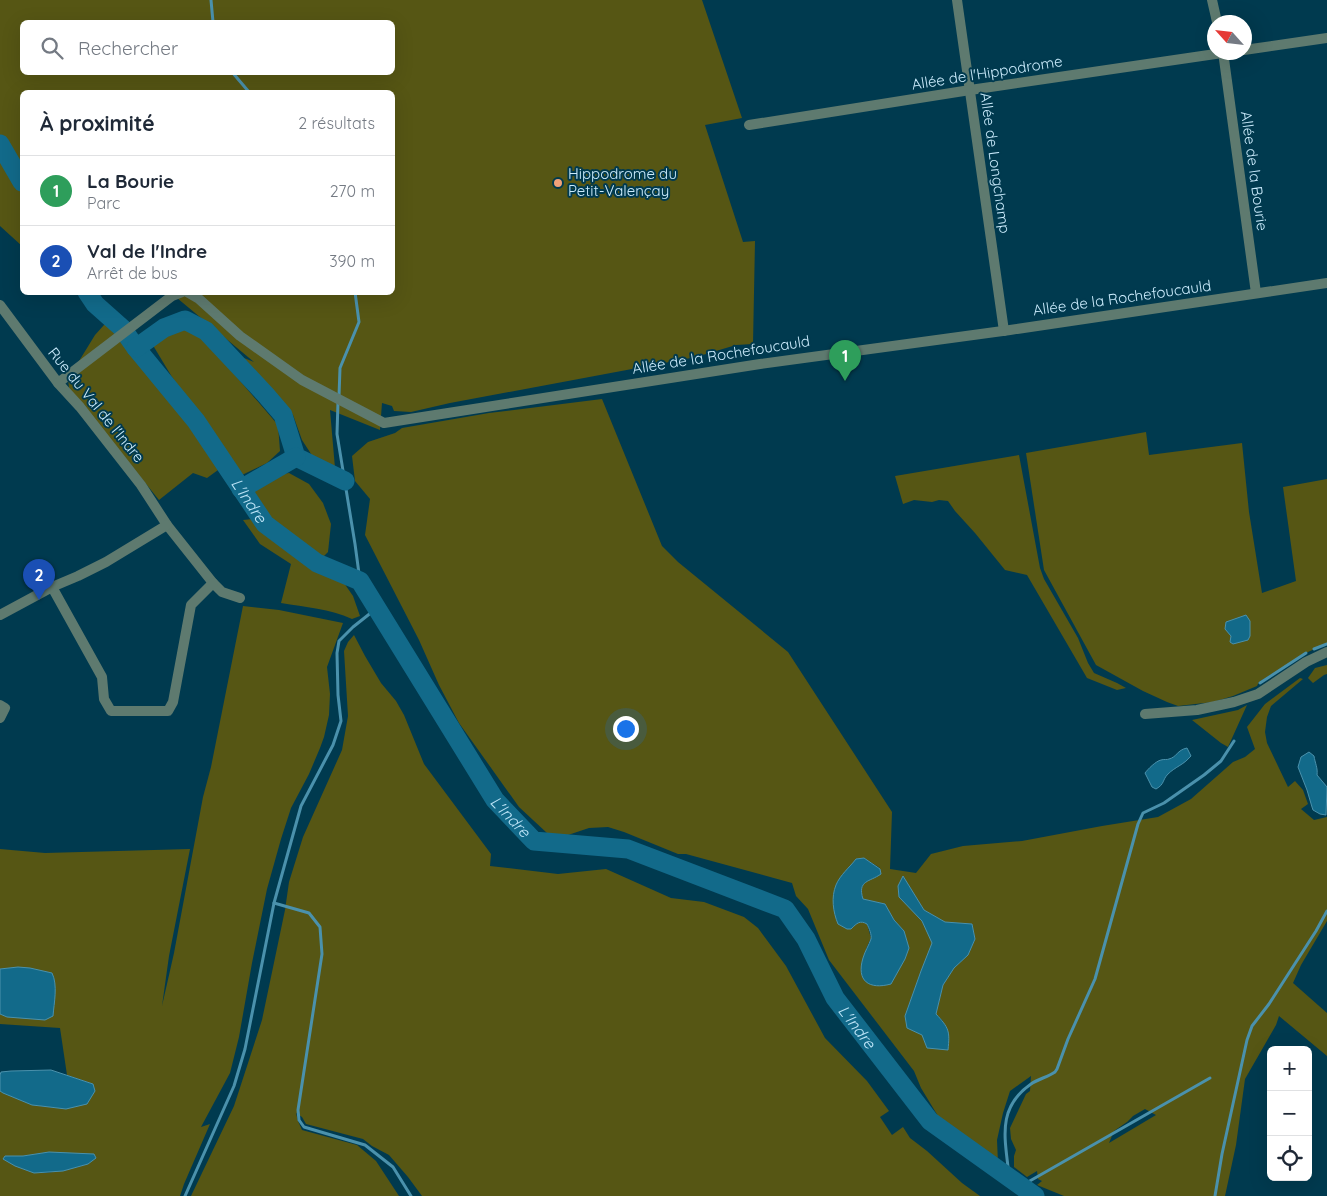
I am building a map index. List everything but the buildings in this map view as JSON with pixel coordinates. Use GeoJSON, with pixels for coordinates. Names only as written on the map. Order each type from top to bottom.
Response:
{"type":"FeatureCollection","features":[{"type":"Feature","properties":{"kind":"street","name":"Allée de Longchamp"},"geometry":{"type":"LineString","coordinates":[[957,0],[1004,331]]}},
{"type":"Feature","properties":{"kind":"street"},"geometry":{"type":"LineString","coordinates":[[1212,0],[1215,15]]}},
{"type":"Feature","properties":{"kind":"street"},"geometry":{"type":"LineString","coordinates":[[1252,49],[1327,38]]}},
{"type":"Feature","properties":{"kind":"street","name":"Allée de l'Hippodrome"},"geometry":{"type":"LineString","coordinates":[[749,125],[970,90],[1207,56]]}},
{"type":"Feature","properties":{"kind":"street","name":"Allée de la Bourie"},"geometry":{"type":"LineString","coordinates":[[1226,60],[1256,293]]}},
{"type":"Feature","properties":{"kind":"street","name":"Allée de la Rochefoucauld"},"geometry":{"type":"LineString","coordinates":[[192,295],[240,336],[302,380],[384,423],[760,364],[1004,331],[1327,283]]}},
{"type":"Feature","properties":{"kind":"street"},"geometry":{"type":"LineString","coordinates":[[58,383],[174,295]]}},
{"type":"Feature","properties":{"kind":"street","name":"Rue du Val de l'Indre"},"geometry":{"type":"LineString","coordinates":[[0,305],[58,383],[80,407],[141,485],[167,525],[214,583],[222,592],[240,598]]}},
{"type":"Feature","properties":{"kind":"street"},"geometry":{"type":"LineString","coordinates":[[0,615],[52,587],[106,562],[167,525]]}},
{"type":"Feature","properties":{"kind":"street"},"geometry":{"type":"LineString","coordinates":[[52,587],[102,677],[104,698],[111,711],[168,711],[173,702],[191,605],[214,583]]}},
{"type":"Feature","properties":{"kind":"street"},"geometry":{"type":"LineString","coordinates":[[1145,714],[1197,710],[1250,697],[1258,694],[1306,662],[1327,652]]}},
{"type":"Feature","properties":{"kind":"street"},"geometry":{"type":"LineString","coordinates":[[0,705],[5,708],[0,718]]}},
{"type":"Feature","properties":{"kind":"shaded area","name":"Hippodrome du Petit-Valençay"},"geometry":{"type":"Polygon","coordinates":[[[0,0],[702,0],[742,118],[705,125],[743,242],[755,241],[753,344],[736,345],[696,357],[411,412],[394,411],[392,406],[382,403],[380,430],[330,410],[335,468],[313,457],[302,440],[293,415],[254,375],[244,358],[254,362],[173,295],[395,295],[395,90],[20,90],[20,244],[0,226],[0,0]]]}},
{"type":"Feature","properties":{"kind":"shaded area"},"geometry":{"type":"Polygon","coordinates":[[[113,323],[153,373],[217,463],[218,470],[207,478],[193,473],[159,500],[69,388],[68,379],[95,335],[104,325],[113,323]]]}},
{"type":"Feature","properties":{"kind":"shaded area"},"geometry":{"type":"Polygon","coordinates":[[[186,327],[199,333],[278,425],[280,451],[267,463],[242,475],[172,377],[151,342],[174,330],[186,327]]]}},
{"type":"Feature","properties":{"kind":"shaded area"},"geometry":{"type":"Polygon","coordinates":[[[602,399],[662,546],[678,562],[788,652],[892,812],[890,869],[916,873],[931,854],[963,846],[1022,841],[1158,817],[1191,799],[1233,762],[1245,757],[1255,749],[1247,727],[1265,704],[1300,678],[1303,679],[1271,706],[1265,732],[1267,743],[1288,787],[1295,781],[1303,790],[1308,804],[1301,809],[1314,820],[1327,817],[1327,921],[1301,965],[1293,983],[1327,1013],[1327,1056],[1279,1016],[1276,1025],[1245,1079],[1236,1145],[1225,1196],[1064,1196],[1037,1185],[1042,1181],[1038,1179],[1037,1171],[1027,1177],[1014,1167],[1016,1150],[1011,1139],[1010,1128],[1026,1094],[1030,1091],[1031,1076],[1010,1091],[997,1140],[998,1163],[941,1121],[921,1088],[914,1071],[829,960],[808,909],[796,896],[792,883],[686,854],[678,854],[608,827],[589,828],[565,836],[547,833],[519,807],[459,723],[365,535],[370,499],[355,481],[352,456],[368,442],[395,433],[402,428],[489,413],[602,399]],[[864,858],[856,859],[836,885],[858,922],[867,924],[871,938],[866,949],[905,959],[909,948],[904,931],[894,920],[885,904],[863,899],[862,887],[869,879],[877,877],[880,868],[864,858]],[[903,876],[933,943],[905,1016],[907,1028],[943,1021],[936,1014],[943,985],[954,968],[968,955],[975,939],[972,924],[945,922],[924,910],[903,876]],[[1145,1109],[1114,1131],[1109,1143],[1156,1115],[1145,1109]]]}},
{"type":"Feature","properties":{"kind":"shaded area"},"geometry":{"type":"Polygon","coordinates":[[[1146,432],[1149,455],[1242,443],[1249,512],[1262,593],[1296,581],[1283,487],[1327,479],[1327,643],[1306,653],[1259,682],[1257,686],[1213,702],[1178,706],[1143,691],[1096,665],[1044,570],[1026,453],[1146,432]]]}},
{"type":"Feature","properties":{"kind":"shaded area"},"geometry":{"type":"Polygon","coordinates":[[[1019,455],[1040,568],[1044,579],[1078,638],[1094,673],[1126,688],[1117,690],[1087,678],[1027,575],[1005,570],[948,501],[914,500],[903,504],[895,476],[1019,455]]]}},
{"type":"Feature","properties":{"kind":"shaded area"},"geometry":{"type":"Polygon","coordinates":[[[289,473],[309,484],[323,503],[331,524],[328,552],[323,557],[296,544],[268,515],[250,490],[271,476],[289,473]]]}},
{"type":"Feature","properties":{"kind":"shaded area"},"geometry":{"type":"Polygon","coordinates":[[[253,519],[292,552],[344,583],[353,596],[360,616],[352,619],[326,611],[281,603],[291,564],[260,544],[243,520],[253,519]]]}},
{"type":"Feature","properties":{"kind":"shaded area"},"geometry":{"type":"Polygon","coordinates":[[[243,606],[279,610],[343,623],[327,667],[330,694],[329,715],[324,737],[309,774],[291,808],[267,889],[239,1037],[230,1073],[201,1127],[210,1124],[180,1196],[0,1196],[0,1091],[32,1105],[66,1109],[93,1084],[67,1075],[60,1028],[0,1024],[0,1014],[7,1017],[52,973],[14,968],[0,969],[0,849],[45,853],[190,849],[169,956],[162,1006],[174,953],[203,797],[211,767],[243,606]],[[49,1152],[23,1156],[6,1156],[4,1159],[21,1168],[38,1173],[60,1171],[88,1164],[49,1152]]]}},
{"type":"Feature","properties":{"kind":"shaded area"},"geometry":{"type":"Polygon","coordinates":[[[354,635],[381,683],[396,701],[404,715],[424,764],[491,854],[490,866],[558,874],[606,869],[671,898],[704,902],[744,917],[758,928],[786,966],[825,1038],[867,1081],[889,1111],[880,1117],[892,1135],[903,1127],[910,1138],[980,1196],[422,1196],[389,1155],[363,1139],[306,1124],[302,1117],[296,1113],[302,1130],[357,1145],[376,1161],[399,1196],[191,1196],[234,1106],[262,1020],[289,882],[303,837],[342,750],[348,716],[344,651],[354,635]]]}},
{"type":"Feature","properties":{"kind":"shaded area"},"geometry":{"type":"Polygon","coordinates":[[[1327,665],[1327,674],[1313,683],[1308,678],[1315,668],[1327,665]]]}},
{"type":"Feature","properties":{"kind":"shaded area"},"geometry":{"type":"Polygon","coordinates":[[[1247,705],[1228,747],[1192,720],[1238,710],[1247,705]]]}},
{"type":"Feature","properties":{"kind":"water"},"geometry":{"type":"Polygon","coordinates":[[[1246,615],[1250,621],[1250,636],[1248,640],[1233,644],[1230,642],[1231,636],[1225,629],[1226,622],[1246,615]]]}},
{"type":"Feature","properties":{"kind":"water"},"geometry":{"type":"Polygon","coordinates":[[[1187,748],[1191,756],[1189,759],[1168,774],[1159,787],[1156,789],[1152,787],[1145,773],[1146,771],[1157,762],[1172,758],[1181,750],[1187,748]]]}},
{"type":"Feature","properties":{"kind":"water"},"geometry":{"type":"Polygon","coordinates":[[[1309,752],[1314,756],[1317,775],[1327,787],[1326,815],[1313,810],[1298,767],[1301,757],[1309,752]]]}},
{"type":"Feature","properties":{"kind":"water"},"geometry":{"type":"Polygon","coordinates":[[[864,858],[880,869],[881,874],[863,885],[863,899],[885,904],[894,920],[904,931],[909,948],[891,984],[883,986],[876,986],[866,982],[861,973],[863,958],[871,937],[867,924],[860,922],[851,929],[847,929],[838,924],[834,910],[834,890],[838,881],[856,859],[864,858]]]}},
{"type":"Feature","properties":{"kind":"water"},"geometry":{"type":"Polygon","coordinates":[[[903,876],[924,910],[945,922],[972,924],[975,939],[968,955],[954,968],[943,985],[936,1014],[948,1030],[948,1050],[927,1048],[922,1035],[907,1028],[905,1016],[932,943],[922,921],[899,897],[898,886],[903,876]]]}},
{"type":"Feature","properties":{"kind":"water"},"geometry":{"type":"Polygon","coordinates":[[[18,967],[52,973],[55,988],[53,1016],[45,1020],[7,1017],[0,1014],[0,969],[18,967]]]}},
{"type":"Feature","properties":{"kind":"water"},"geometry":{"type":"Polygon","coordinates":[[[51,1070],[93,1084],[95,1091],[87,1104],[66,1109],[32,1105],[0,1091],[1,1072],[51,1070]]]}},
{"type":"Feature","properties":{"kind":"water"},"geometry":{"type":"Polygon","coordinates":[[[49,1152],[94,1154],[96,1158],[88,1164],[63,1171],[34,1173],[3,1159],[5,1156],[23,1156],[49,1152]]]}},
{"type":"Feature","properties":{"kind":"waterway"},"geometry":{"type":"LineString","coordinates":[[211,0],[213,20]]}},
{"type":"Feature","properties":{"kind":"waterway"},"geometry":{"type":"LineString","coordinates":[[235,75],[247,90]]}},
{"type":"Feature","properties":{"kind":"waterway","name":"L'Indre"},"geometry":{"type":"LineString","coordinates":[[0,144],[20,179]]}},
{"type":"Feature","properties":{"kind":"waterway","name":"L'Indre"},"geometry":{"type":"LineString","coordinates":[[89,295],[95,304],[122,328],[196,421],[265,524],[317,563],[360,581],[495,800],[534,841],[628,849],[785,909],[806,939],[835,998],[930,1121],[1035,1196]]}},
{"type":"Feature","properties":{"kind":"waterway"},"geometry":{"type":"LineString","coordinates":[[339,396],[340,368],[359,322],[355,295]]}},
{"type":"Feature","properties":{"kind":"waterway"},"geometry":{"type":"LineString","coordinates":[[136,348],[164,328],[185,320],[206,331],[283,415],[296,457],[345,481]]}},
{"type":"Feature","properties":{"kind":"waterway"},"geometry":{"type":"LineString","coordinates":[[338,402],[337,434],[360,581]]}},
{"type":"Feature","properties":{"kind":"waterway"},"geometry":{"type":"LineString","coordinates":[[241,489],[296,457]]}},
{"type":"Feature","properties":{"kind":"waterway"},"geometry":{"type":"LineString","coordinates":[[185,1196],[234,1086],[245,1049],[274,903],[301,806],[333,745],[341,721],[338,695],[337,653],[339,641],[377,608]]}},
{"type":"Feature","properties":{"kind":"waterway"},"geometry":{"type":"LineString","coordinates":[[1314,649],[1327,644]]}},
{"type":"Feature","properties":{"kind":"waterway"},"geometry":{"type":"LineString","coordinates":[[1260,683],[1306,653]]}},
{"type":"Feature","properties":{"kind":"waterway"},"geometry":{"type":"LineString","coordinates":[[1009,1177],[1005,1138],[1007,1115],[1012,1104],[1020,1094],[1031,1084],[1052,1074],[1057,1069],[1068,1039],[1095,979],[1138,824],[1143,813],[1164,803],[1204,775],[1221,761],[1234,741]]}},
{"type":"Feature","properties":{"kind":"waterway"},"geometry":{"type":"LineString","coordinates":[[274,903],[309,913],[320,927],[322,954],[298,1110],[299,1120],[304,1127],[365,1145],[393,1167],[411,1196]]}},
{"type":"Feature","properties":{"kind":"waterway"},"geometry":{"type":"LineString","coordinates":[[1215,1196],[1222,1154],[1247,1040],[1252,1026],[1269,1004],[1327,911]]}},
{"type":"Feature","properties":{"kind":"waterway"},"geometry":{"type":"LineString","coordinates":[[1021,1186],[1210,1078]]}},
{"type":"Feature","properties":{"kind":"place","name":"Hippodrome du Petit-Valençay"},"geometry":{"type":"Point","coordinates":[558,183]}},
{"type":"Feature","properties":{"kind":"place","name":"La Bourie"},"geometry":{"type":"Point","coordinates":[845,381]}},
{"type":"Feature","properties":{"kind":"place","name":"Val de l'Indre"},"geometry":{"type":"Point","coordinates":[39,600]}}]}
